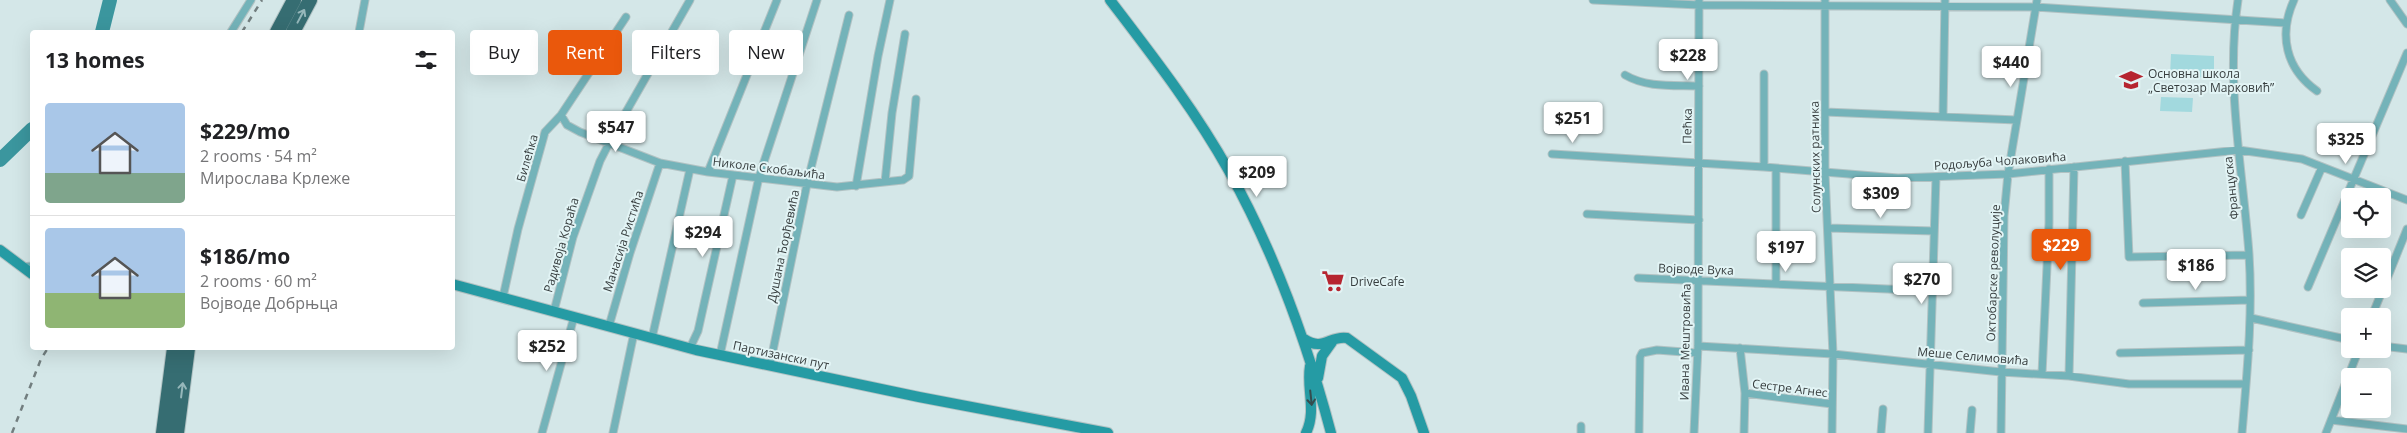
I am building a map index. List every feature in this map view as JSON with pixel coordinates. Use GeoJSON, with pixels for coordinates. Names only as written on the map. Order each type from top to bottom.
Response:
{"type":"FeatureCollection","features":[{"type":"Feature","properties":{"kind":"highway"},"geometry":{"type":"LineString","coordinates":[[278,30],[294,0]]}},
{"type":"Feature","properties":{"kind":"highway"},"geometry":{"type":"LineString","coordinates":[[294,30],[310,0]]}},
{"type":"Feature","properties":{"kind":"highway"},"geometry":{"type":"LineString","coordinates":[[163,433],[174,350]]}},
{"type":"Feature","properties":{"kind":"highway"},"geometry":{"type":"LineString","coordinates":[[177,433],[188,350]]}},
{"type":"Feature","properties":{"kind":"main road"},"geometry":{"type":"LineString","coordinates":[[1110,0],[1177,89],[1230,173],[1267,248],[1304,339],[1331,433]]}},
{"type":"Feature","properties":{"kind":"main road"},"geometry":{"type":"LineString","coordinates":[[0,250],[27,266]]}},
{"type":"Feature","properties":{"kind":"main road","name":"Партизански пут"},"geometry":{"type":"LineString","coordinates":[[455,285],[720,355],[919,398],[1108,433]]}},
{"type":"Feature","properties":{"kind":"main road"},"geometry":{"type":"LineString","coordinates":[[1304,339],[1316,344],[1342,338],[1352,340],[1398,374],[1411,396],[1424,433]]}},
{"type":"Feature","properties":{"kind":"main road"},"geometry":{"type":"LineString","coordinates":[[1317,381],[1322,356],[1333,341]]}},
{"type":"Feature","properties":{"kind":"main road"},"geometry":{"type":"LineString","coordinates":[[1306,433],[1312,407],[1309,382],[1311,362]]}},
{"type":"Feature","properties":{"kind":"street"},"geometry":{"type":"LineString","coordinates":[[232,30],[251,0]]}},
{"type":"Feature","properties":{"kind":"street"},"geometry":{"type":"LineString","coordinates":[[358,30],[366,0]]}},
{"type":"Feature","properties":{"kind":"street","name":"Радивоја Кораћа"},"geometry":{"type":"LineString","coordinates":[[554,311],[575,228],[608,144],[690,0]]}},
{"type":"Feature","properties":{"kind":"street"},"geometry":{"type":"LineString","coordinates":[[708,172],[778,0]]}},
{"type":"Feature","properties":{"kind":"street"},"geometry":{"type":"LineString","coordinates":[[720,355],[759,177],[817,0]]}},
{"type":"Feature","properties":{"kind":"street"},"geometry":{"type":"LineString","coordinates":[[856,186],[879,48],[890,0]]}},
{"type":"Feature","properties":{"kind":"street"},"geometry":{"type":"LineString","coordinates":[[1593,0],[1699,3],[2036,3],[2286,23]]}},
{"type":"Feature","properties":{"kind":"street","name":"Француска"},"geometry":{"type":"LineString","coordinates":[[2238,0],[2235,19],[2235,71],[2239,150],[2249,255],[2251,318],[2242,433]]}},
{"type":"Feature","properties":{"kind":"street"},"geometry":{"type":"LineString","coordinates":[[2294,0],[2286,23],[2287,43],[2294,68],[2305,82],[2317,91]]}},
{"type":"Feature","properties":{"kind":"street"},"geometry":{"type":"LineString","coordinates":[[2390,0],[2407,24]]}},
{"type":"Feature","properties":{"kind":"street","name":"Пећка"},"geometry":{"type":"LineString","coordinates":[[1698,162],[1699,3]]}},
{"type":"Feature","properties":{"kind":"street","name":"Солунских ратника"},"geometry":{"type":"LineString","coordinates":[[1825,3],[1825,173],[1833,354],[1832,433]]}},
{"type":"Feature","properties":{"kind":"street"},"geometry":{"type":"LineString","coordinates":[[1943,115],[1944,3]]}},
{"type":"Feature","properties":{"kind":"street","name":"Октобарске револуције"},"geometry":{"type":"LineString","coordinates":[[2001,433],[2004,216],[2008,174],[2036,3]]}},
{"type":"Feature","properties":{"kind":"street","name":"Душана Ђорђевића"},"geometry":{"type":"LineString","coordinates":[[770,365],[807,184],[849,15]]}},
{"type":"Feature","properties":{"kind":"street","name":"Билећка"},"geometry":{"type":"LineString","coordinates":[[503,297],[518,229],[546,132],[560,115],[626,17]]}},
{"type":"Feature","properties":{"kind":"street"},"geometry":{"type":"LineString","coordinates":[[885,182],[892,113],[906,34]]}},
{"type":"Feature","properties":{"kind":"street"},"geometry":{"type":"LineString","coordinates":[[2308,286],[2352,178],[2407,53]]}},
{"type":"Feature","properties":{"kind":"street"},"geometry":{"type":"LineString","coordinates":[[1764,74],[1764,167]]}},
{"type":"Feature","properties":{"kind":"street"},"geometry":{"type":"LineString","coordinates":[[1625,75],[1635,81],[1648,84],[1699,86]]}},
{"type":"Feature","properties":{"kind":"street","name":"Николе Скобаљића"},"geometry":{"type":"LineString","coordinates":[[560,115],[567,125],[608,144],[660,163],[708,172],[807,184],[856,186],[903,180],[910,176],[916,99]]}},
{"type":"Feature","properties":{"kind":"street"},"geometry":{"type":"LineString","coordinates":[[1825,112],[1943,115],[2017,120]]}},
{"type":"Feature","properties":{"kind":"street","name":"Родољуба Чолаковића"},"geometry":{"type":"LineString","coordinates":[[1552,154],[1698,162],[1898,178],[1936,178],[2008,174],[2239,150],[2285,155],[2352,178],[2407,200]]}},
{"type":"Feature","properties":{"kind":"street"},"geometry":{"type":"LineString","coordinates":[[2125,161],[2129,257],[2249,255]]}},
{"type":"Feature","properties":{"kind":"street","name":"Ивана Мештровића"},"geometry":{"type":"LineString","coordinates":[[1694,433],[1698,350],[1698,162]]}},
{"type":"Feature","properties":{"kind":"street","name":"Манасија Ристића"},"geometry":{"type":"LineString","coordinates":[[609,326],[630,253],[660,163]]}},
{"type":"Feature","properties":{"kind":"street"},"geometry":{"type":"LineString","coordinates":[[2069,376],[2074,167]]}},
{"type":"Feature","properties":{"kind":"street"},"geometry":{"type":"LineString","coordinates":[[2301,215],[2322,167]]}},
{"type":"Feature","properties":{"kind":"street"},"geometry":{"type":"LineString","coordinates":[[652,338],[690,168]]}},
{"type":"Feature","properties":{"kind":"street"},"geometry":{"type":"LineString","coordinates":[[1776,168],[1776,283]]}},
{"type":"Feature","properties":{"kind":"street"},"geometry":{"type":"LineString","coordinates":[[2042,374],[2049,223],[2049,169]]}},
{"type":"Feature","properties":{"kind":"street"},"geometry":{"type":"LineString","coordinates":[[690,348],[698,330],[733,175]]}},
{"type":"Feature","properties":{"kind":"street"},"geometry":{"type":"LineString","coordinates":[[1928,433],[1936,178]]}},
{"type":"Feature","properties":{"kind":"street"},"geometry":{"type":"LineString","coordinates":[[1587,214],[1699,220]]}},
{"type":"Feature","properties":{"kind":"street"},"geometry":{"type":"LineString","coordinates":[[1828,228],[1934,231]]}},
{"type":"Feature","properties":{"kind":"street"},"geometry":{"type":"LineString","coordinates":[[2375,308],[2407,229]]}},
{"type":"Feature","properties":{"kind":"street","name":"Војводе Вука"},"geometry":{"type":"LineString","coordinates":[[1638,278],[1933,291]]}},
{"type":"Feature","properties":{"kind":"street"},"geometry":{"type":"LineString","coordinates":[[2143,303],[2250,300]]}},
{"type":"Feature","properties":{"kind":"street"},"geometry":{"type":"LineString","coordinates":[[542,433],[574,317]]}},
{"type":"Feature","properties":{"kind":"street"},"geometry":{"type":"LineString","coordinates":[[2251,318],[2341,338]]}},
{"type":"Feature","properties":{"kind":"street"},"geometry":{"type":"LineString","coordinates":[[613,433],[634,333]]}},
{"type":"Feature","properties":{"kind":"street"},"geometry":{"type":"LineString","coordinates":[[2391,347],[2407,349]]}},
{"type":"Feature","properties":{"kind":"street"},"geometry":{"type":"LineString","coordinates":[[1740,348],[1745,393],[1744,433]]}},
{"type":"Feature","properties":{"kind":"street","name":"Меше Селимовића"},"geometry":{"type":"LineString","coordinates":[[1639,433],[1640,357],[1642,353],[1656,350],[1740,348],[1833,354],[2001,372],[2069,376],[2150,386],[2246,384]]}},
{"type":"Feature","properties":{"kind":"street"},"geometry":{"type":"LineString","coordinates":[[2120,353],[2249,350]]}},
{"type":"Feature","properties":{"kind":"street"},"geometry":{"type":"LineString","coordinates":[[2326,433],[2355,358]]}},
{"type":"Feature","properties":{"kind":"street","name":"Сестре Агнес"},"geometry":{"type":"LineString","coordinates":[[1745,393],[1832,404]]}},
{"type":"Feature","properties":{"kind":"street"},"geometry":{"type":"LineString","coordinates":[[1881,433],[1883,409]]}},
{"type":"Feature","properties":{"kind":"street"},"geometry":{"type":"LineString","coordinates":[[1970,433],[1972,410]]}},
{"type":"Feature","properties":{"kind":"street"},"geometry":{"type":"LineString","coordinates":[[2331,420],[2407,429]]}},
{"type":"Feature","properties":{"kind":"shaded area"},"geometry":{"type":"Polygon","coordinates":[[[2171,54],[2214,56],[2214,78],[2170,76],[2171,54]]]}},
{"type":"Feature","properties":{"kind":"shaded area"},"geometry":{"type":"Polygon","coordinates":[[[2161,97],[2193,98],[2192,112],[2160,111],[2161,97]]]}},
{"type":"Feature","properties":{"kind":"waterway"},"geometry":{"type":"LineString","coordinates":[[102,30],[110,0]]}},
{"type":"Feature","properties":{"kind":"waterway"},"geometry":{"type":"LineString","coordinates":[[0,160],[30,131]]}},
{"type":"Feature","properties":{"kind":"railway"},"geometry":{"type":"LineString","coordinates":[[243,30],[262,0]]}},
{"type":"Feature","properties":{"kind":"railway"},"geometry":{"type":"LineString","coordinates":[[12,433],[41,359],[47,350]]}},
{"type":"Feature","properties":{"kind":"place","name":"Основна школа „Светозар Марковић”"},"geometry":{"type":"Point","coordinates":[2131,80]}},
{"type":"Feature","properties":{"kind":"place","name":"DriveCafe"},"geometry":{"type":"Point","coordinates":[1333,281]}}]}
